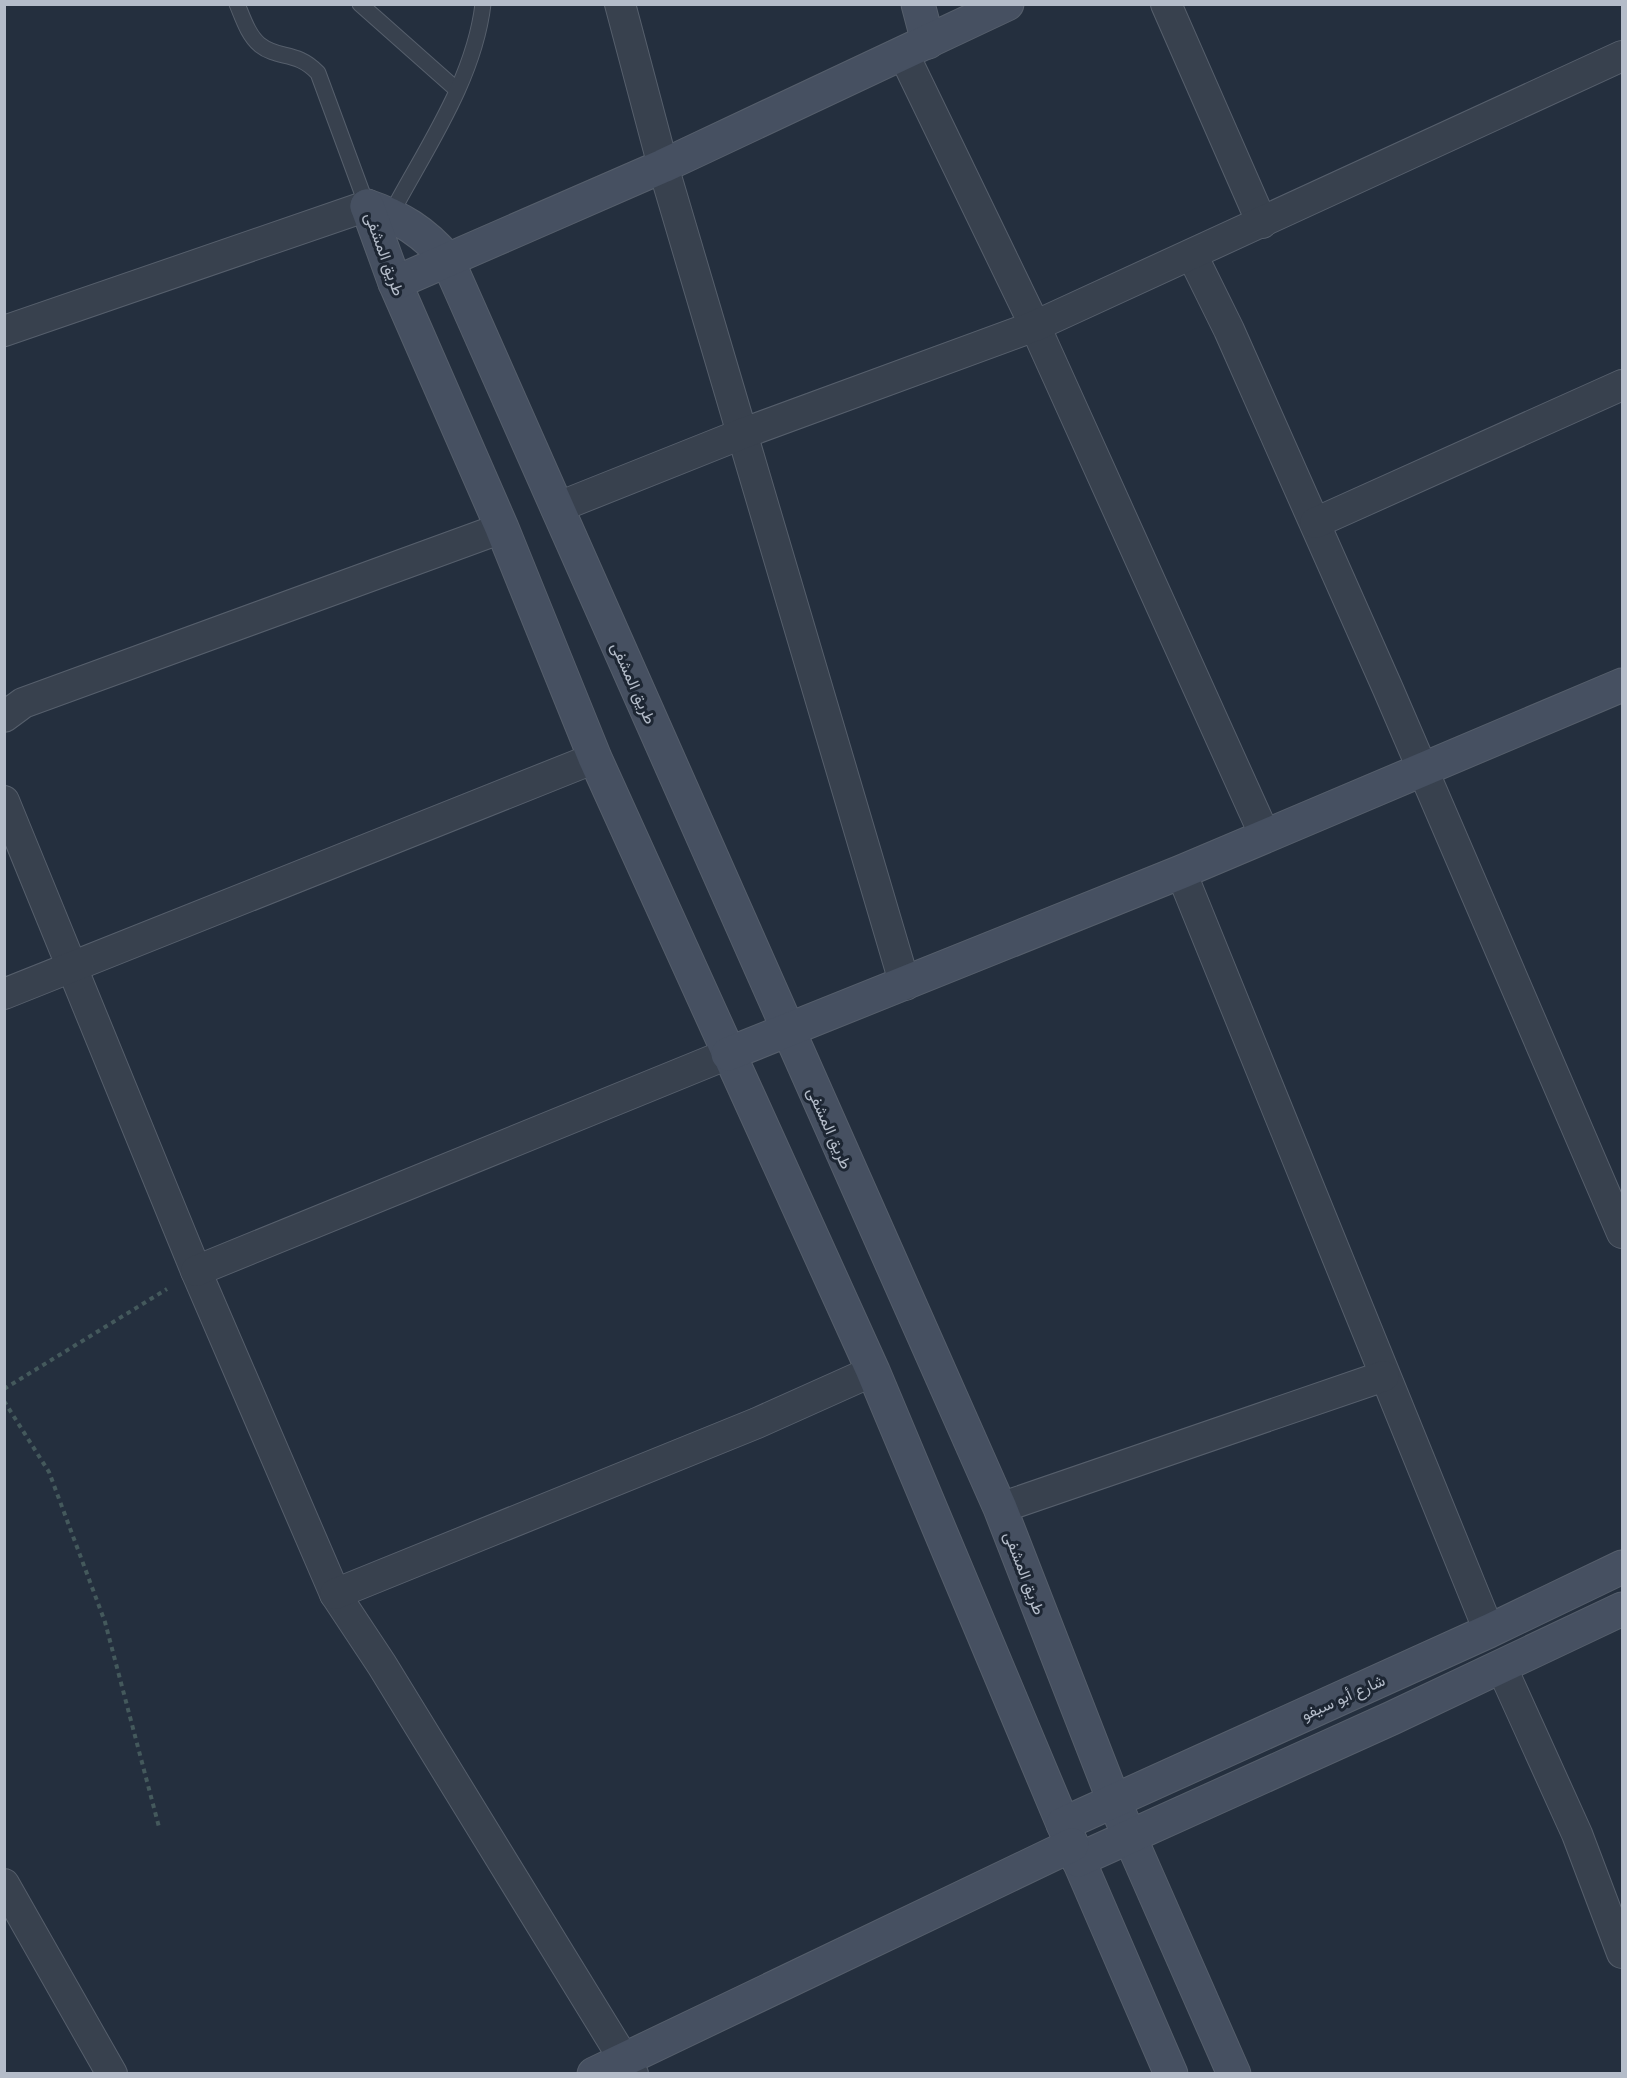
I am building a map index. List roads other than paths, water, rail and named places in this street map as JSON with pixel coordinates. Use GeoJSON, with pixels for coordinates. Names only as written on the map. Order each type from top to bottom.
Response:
{"type":"FeatureCollection","features":[{"type":"Feature","properties":{"kind":"street"},"geometry":{"type":"LineString","coordinates":[[620,4],[663,166],[744,433],[905,985]]}},
{"type":"Feature","properties":{"kind":"street"},"geometry":{"type":"LineString","coordinates":[[918,4],[915,47],[1035,326],[1265,836]]}},
{"type":"Feature","properties":{"kind":"street"},"geometry":{"type":"LineString","coordinates":[[395,284],[447,259],[663,166],[915,47],[954,17],[1007,4]]}},
{"type":"Feature","properties":{"kind":"street"},"geometry":{"type":"LineString","coordinates":[[1166,4],[1262,223]]}},
{"type":"Feature","properties":{"kind":"street"},"geometry":{"type":"LineString","coordinates":[[556,508],[744,433],[1035,326],[1623,56]]}},
{"type":"Feature","properties":{"kind":"street","name":"طريق المشفى"},"geometry":{"type":"LineString","coordinates":[[379,210],[414,227],[447,259],[786,1031],[1000,1508],[1114,1801],[1234,2073]]}},
{"type":"Feature","properties":{"kind":"street","name":"طريق المشفى"},"geometry":{"type":"LineString","coordinates":[[379,210],[395,284],[502,528],[595,758],[873,1371],[1071,1843],[1171,2073]]}},
{"type":"Feature","properties":{"kind":"street"},"geometry":{"type":"LineString","coordinates":[[4,331],[379,210]]}},
{"type":"Feature","properties":{"kind":"street"},"geometry":{"type":"LineString","coordinates":[[1192,255],[1315,523],[1623,1233]]}},
{"type":"Feature","properties":{"kind":"street"},"geometry":{"type":"LineString","coordinates":[[1315,523],[1623,385]]}},
{"type":"Feature","properties":{"kind":"street"},"geometry":{"type":"LineString","coordinates":[[4,717],[23,703],[502,528]]}},
{"type":"Feature","properties":{"kind":"street"},"geometry":{"type":"LineString","coordinates":[[196,1271],[1181,872],[1623,685]]}},
{"type":"Feature","properties":{"kind":"street"},"geometry":{"type":"LineString","coordinates":[[4,994],[595,758]]}},
{"type":"Feature","properties":{"kind":"street"},"geometry":{"type":"LineString","coordinates":[[4,801],[196,1271],[335,1594],[382,1665],[628,2066]]}},
{"type":"Feature","properties":{"kind":"street"},"geometry":{"type":"LineString","coordinates":[[1181,872],[1384,1376],[1490,1631]]}},
{"type":"Feature","properties":{"kind":"street"},"geometry":{"type":"LineString","coordinates":[[335,1594],[758,1423],[873,1371]]}},
{"type":"Feature","properties":{"kind":"street"},"geometry":{"type":"LineString","coordinates":[[1000,1508],[1384,1376]]}},
{"type":"Feature","properties":{"kind":"street","name":"شارع أبو سيفو"},"geometry":{"type":"LineString","coordinates":[[1071,1843],[1114,1801],[1490,1631],[1623,1567]]}},
{"type":"Feature","properties":{"kind":"street"},"geometry":{"type":"LineString","coordinates":[[594,2073],[628,2066],[1071,1843],[1129,1836],[1392,1718],[1623,1609]]}},
{"type":"Feature","properties":{"kind":"street"},"geometry":{"type":"LineString","coordinates":[[1501,1666],[1577,1834],[1623,1953]]}},
{"type":"Feature","properties":{"kind":"street"},"geometry":{"type":"LineString","coordinates":[[4,1884],[112,2073]]}},
{"type":"Feature","properties":{"kind":"lane"},"geometry":{"type":"LineString","coordinates":[[237,4],[248,29],[262,46],[296,56],[318,73],[379,210]]}},
{"type":"Feature","properties":{"kind":"lane"},"geometry":{"type":"LineString","coordinates":[[360,4],[457,90]]}},
{"type":"Feature","properties":{"kind":"lane"},"geometry":{"type":"LineString","coordinates":[[379,210],[457,90],[479,36],[483,4]]}}]}
